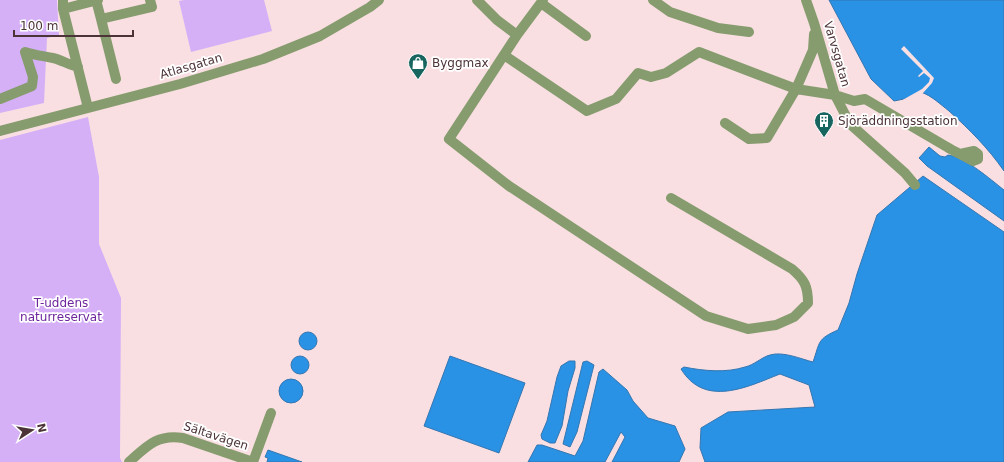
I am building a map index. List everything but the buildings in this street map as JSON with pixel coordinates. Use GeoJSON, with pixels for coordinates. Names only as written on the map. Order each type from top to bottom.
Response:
{"type":"FeatureCollection","features":[{"type":"Feature","properties":{"kind":"street"},"geometry":{"type":"LineString","coordinates":[[88,108],[63,4],[97,0],[116,79]]}},
{"type":"Feature","properties":{"kind":"street"},"geometry":{"type":"LineString","coordinates":[[101,19],[152,7],[150,0]]}},
{"type":"Feature","properties":{"kind":"street","name":"Atlasgatan"},"geometry":{"type":"LineString","coordinates":[[0,131],[180,84],[263,59],[320,36],[370,7],[379,0]]}},
{"type":"Feature","properties":{"kind":"street"},"geometry":{"type":"LineString","coordinates":[[477,0],[497,20],[517,35]]}},
{"type":"Feature","properties":{"kind":"street"},"geometry":{"type":"LineString","coordinates":[[653,0],[670,12],[718,28],[749,32]]}},
{"type":"Feature","properties":{"kind":"street","name":"Varvsgatan"},"geometry":{"type":"LineString","coordinates":[[806,0],[835,95],[854,101],[865,99],[960,154]]}},
{"type":"Feature","properties":{"kind":"street"},"geometry":{"type":"LineString","coordinates":[[586,36],[542,2],[517,35],[449,138],[509,186],[706,316],[748,329],[776,326],[794,317],[808,303],[808,291],[802,278],[792,269],[671,198]]}},
{"type":"Feature","properties":{"kind":"street"},"geometry":{"type":"LineString","coordinates":[[725,123],[749,139],[767,138],[796,89],[813,50],[814,23]]}},
{"type":"Feature","properties":{"kind":"street"},"geometry":{"type":"LineString","coordinates":[[0,99],[32,86],[33,77],[25,52],[46,58],[54,58],[69,66],[78,67]]}},
{"type":"Feature","properties":{"kind":"street"},"geometry":{"type":"LineString","coordinates":[[504,55],[587,111],[616,99],[638,73],[651,77],[666,73],[699,52],[796,89],[816,94],[835,95],[850,124],[905,173],[915,185]]}},
{"type":"Feature","properties":{"kind":"street","name":"Sältavägen"},"geometry":{"type":"LineString","coordinates":[[129,462],[144,448],[158,439],[172,436],[184,438],[253,462],[270,413]]}},
{"type":"Feature","properties":{"kind":"green space"},"geometry":{"type":"Polygon","coordinates":[[[0,0],[57,0],[59,35],[47,38],[44,103],[0,113],[0,0]]]}},
{"type":"Feature","properties":{"kind":"green space"},"geometry":{"type":"Polygon","coordinates":[[[264,0],[272,31],[191,52],[179,1],[264,0]]]}},
{"type":"Feature","properties":{"kind":"green space","name":"T-uddens naturreservat"},"geometry":{"type":"Polygon","coordinates":[[[88,117],[99,177],[99,244],[121,298],[120,458],[122,462],[0,462],[0,140],[88,117]]]}},
{"type":"Feature","properties":{"kind":"water"},"geometry":{"type":"Polygon","coordinates":[[[829,0],[1004,0],[1004,171],[971,132],[949,111],[932,98],[921,92],[909,98],[894,101],[871,79],[829,0]]]}},
{"type":"Feature","properties":{"kind":"water"},"geometry":{"type":"Polygon","coordinates":[[[929,147],[940,156],[945,157],[948,155],[969,164],[1004,190],[1004,221],[927,166],[919,158],[929,147]]]}},
{"type":"Feature","properties":{"kind":"water"},"geometry":{"type":"Polygon","coordinates":[[[923,176],[1004,232],[1004,462],[705,462],[700,448],[701,428],[728,412],[815,407],[809,385],[780,374],[741,388],[727,391],[714,391],[702,388],[691,381],[681,369],[684,367],[699,370],[723,371],[738,369],[775,354],[798,357],[813,362],[820,342],[826,336],[838,330],[849,303],[877,215],[923,176]]]}},
{"type":"Feature","properties":{"kind":"water"},"geometry":{"type":"Polygon","coordinates":[[[308,332],[315,334],[317,341],[315,348],[308,350],[301,348],[299,341],[301,334],[308,332]]]}},
{"type":"Feature","properties":{"kind":"water"},"geometry":{"type":"Polygon","coordinates":[[[296,356],[304,356],[309,361],[307,372],[304,374],[296,374],[291,369],[291,361],[296,356]]]}},
{"type":"Feature","properties":{"kind":"water"},"geometry":{"type":"Polygon","coordinates":[[[450,356],[525,383],[499,453],[424,426],[450,356]]]}},
{"type":"Feature","properties":{"kind":"water"},"geometry":{"type":"Polygon","coordinates":[[[569,361],[575,361],[575,368],[568,391],[562,426],[555,443],[550,443],[542,439],[541,435],[547,421],[561,366],[569,361]]]}},
{"type":"Feature","properties":{"kind":"water"},"geometry":{"type":"Polygon","coordinates":[[[587,361],[594,365],[577,432],[570,447],[563,444],[583,362],[587,361]]]}},
{"type":"Feature","properties":{"kind":"water"},"geometry":{"type":"Polygon","coordinates":[[[603,369],[627,390],[633,401],[648,418],[675,426],[685,449],[679,462],[612,462],[625,437],[621,432],[605,462],[528,462],[537,445],[542,445],[575,456],[583,441],[599,372],[603,369]]]}},
{"type":"Feature","properties":{"kind":"water"},"geometry":{"type":"Polygon","coordinates":[[[291,379],[300,382],[303,391],[300,400],[291,403],[282,400],[279,391],[282,382],[291,379]]]}},
{"type":"Feature","properties":{"kind":"water"},"geometry":{"type":"Polygon","coordinates":[[[268,450],[302,462],[267,462],[268,458],[265,457],[268,450]]]}},
{"type":"Feature","properties":{"kind":"pier"},"geometry":{"type":"Polygon","coordinates":[[[904,46],[934,78],[932,83],[923,93],[910,100],[899,102],[922,89],[929,82],[930,78],[924,73],[919,77],[918,76],[923,71],[901,49],[904,46]]]}},
{"type":"Feature","properties":{"kind":"place","name":"Byggmax"},"geometry":{"type":"Point","coordinates":[418,80]}},
{"type":"Feature","properties":{"kind":"place","name":"Sjöräddningsstation"},"geometry":{"type":"Point","coordinates":[824,138]}}]}
